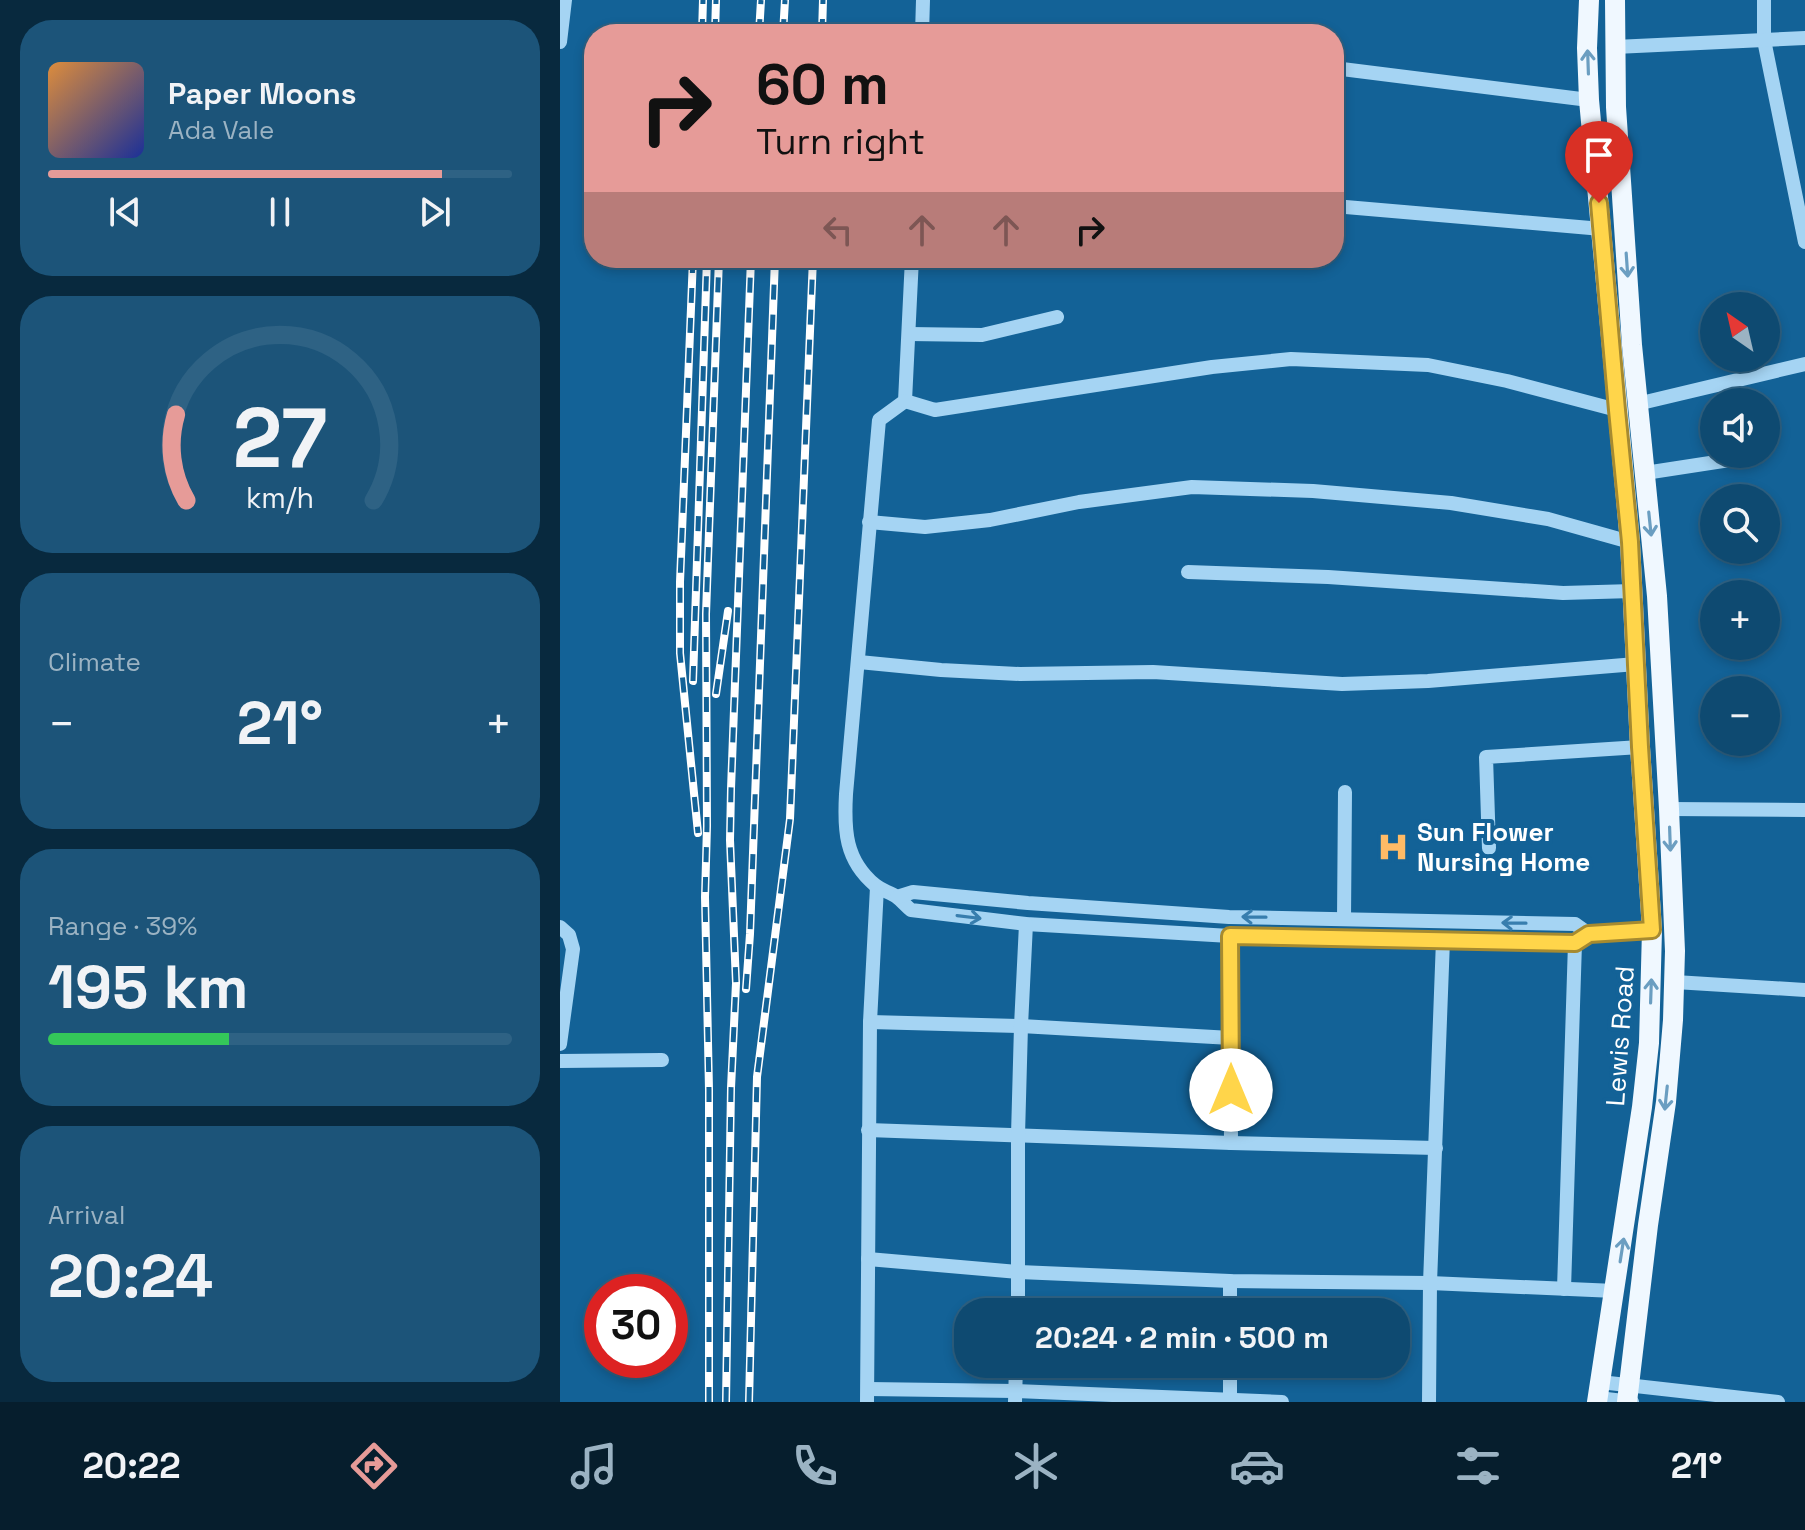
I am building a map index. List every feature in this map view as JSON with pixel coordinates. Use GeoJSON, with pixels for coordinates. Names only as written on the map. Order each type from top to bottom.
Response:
{"type":"FeatureCollection","features":[{"type":"Feature","properties":{"kind":"main road","name":"Lewis Road"},"geometry":{"type":"LineString","coordinates":[[1589,0],[1589,100],[1602,229],[1622,346],[1637,404],[1657,596],[1675,982],[1666,1102],[1648,1225],[1629,1398]]}},
{"type":"Feature","properties":{"kind":"main road","name":"Lewis Road"},"geometry":{"type":"LineString","coordinates":[[1598,1394],[1648,1056],[1652,930],[1630,542],[1617,410],[1622,346],[1615,0]]}},
{"type":"Feature","properties":{"kind":"street"},"geometry":{"type":"LineString","coordinates":[[560,42],[565,0]]}},
{"type":"Feature","properties":{"kind":"street"},"geometry":{"type":"LineString","coordinates":[[922,24],[923,0]]}},
{"type":"Feature","properties":{"kind":"street"},"geometry":{"type":"LineString","coordinates":[[1764,0],[1764,40],[1805,242]]}},
{"type":"Feature","properties":{"kind":"street"},"geometry":{"type":"LineString","coordinates":[[1615,47],[1805,38]]}},
{"type":"Feature","properties":{"kind":"street"},"geometry":{"type":"LineString","coordinates":[[1344,69],[1589,100]]}},
{"type":"Feature","properties":{"kind":"street"},"geometry":{"type":"LineString","coordinates":[[1344,207],[1602,229]]}},
{"type":"Feature","properties":{"kind":"street"},"geometry":{"type":"LineString","coordinates":[[905,401],[912,268]]}},
{"type":"Feature","properties":{"kind":"street"},"geometry":{"type":"LineString","coordinates":[[909,334],[982,335],[1057,317]]}},
{"type":"Feature","properties":{"kind":"street"},"geometry":{"type":"LineString","coordinates":[[905,401],[935,410],[1212,367],[1291,359],[1428,365],[1507,381],[1617,410]]}},
{"type":"Feature","properties":{"kind":"street"},"geometry":{"type":"LineString","coordinates":[[1637,404],[1805,364]]}},
{"type":"Feature","properties":{"kind":"street"},"geometry":{"type":"LineString","coordinates":[[905,401],[879,420],[844,825],[847,844],[855,861],[877,887],[897,897],[911,910],[1026,924],[1230,936],[1575,943],[1589,934],[1652,930]]}},
{"type":"Feature","properties":{"kind":"street"},"geometry":{"type":"LineString","coordinates":[[1645,473],[1700,465]]}},
{"type":"Feature","properties":{"kind":"street"},"geometry":{"type":"LineString","coordinates":[[869,522],[925,527],[1192,487],[1313,491],[1451,503],[1548,519],[1630,542]]}},
{"type":"Feature","properties":{"kind":"street"},"geometry":{"type":"LineString","coordinates":[[1188,572],[1328,577],[1563,593],[1633,591]]}},
{"type":"Feature","properties":{"kind":"street"},"geometry":{"type":"LineString","coordinates":[[859,662],[1020,674],[1153,672],[1342,684],[1428,681],[1636,664]]}},
{"type":"Feature","properties":{"kind":"street"},"geometry":{"type":"LineString","coordinates":[[1489,848],[1486,757],[1640,747]]}},
{"type":"Feature","properties":{"kind":"street"},"geometry":{"type":"LineString","coordinates":[[1344,919],[1345,792]]}},
{"type":"Feature","properties":{"kind":"street"},"geometry":{"type":"LineString","coordinates":[[1669,809],[1805,810]]}},
{"type":"Feature","properties":{"kind":"street"},"geometry":{"type":"LineString","coordinates":[[877,887],[870,1022],[867,1396],[1282,1402]]}},
{"type":"Feature","properties":{"kind":"street"},"geometry":{"type":"LineString","coordinates":[[897,897],[913,892],[1229,917],[1575,924],[1589,934]]}},
{"type":"Feature","properties":{"kind":"street"},"geometry":{"type":"LineString","coordinates":[[1018,1298],[1018,1135],[1026,924]]}},
{"type":"Feature","properties":{"kind":"street"},"geometry":{"type":"LineString","coordinates":[[560,927],[569,935],[573,949],[560,1044]]}},
{"type":"Feature","properties":{"kind":"street"},"geometry":{"type":"LineString","coordinates":[[1230,936],[1231,1143]]}},
{"type":"Feature","properties":{"kind":"street"},"geometry":{"type":"LineString","coordinates":[[1429,1402],[1430,1283],[1443,940]]}},
{"type":"Feature","properties":{"kind":"street"},"geometry":{"type":"LineString","coordinates":[[1564,1289],[1575,943]]}},
{"type":"Feature","properties":{"kind":"street"},"geometry":{"type":"LineString","coordinates":[[1675,982],[1805,990]]}},
{"type":"Feature","properties":{"kind":"street"},"geometry":{"type":"LineString","coordinates":[[870,1022],[1021,1026],[1231,1038]]}},
{"type":"Feature","properties":{"kind":"street"},"geometry":{"type":"LineString","coordinates":[[560,1061],[662,1060]]}},
{"type":"Feature","properties":{"kind":"street"},"geometry":{"type":"LineString","coordinates":[[868,1130],[1436,1148]]}},
{"type":"Feature","properties":{"kind":"street"},"geometry":{"type":"LineString","coordinates":[[868,1259],[1019,1272],[1615,1291]]}},
{"type":"Feature","properties":{"kind":"street"},"geometry":{"type":"LineString","coordinates":[[1230,1281],[1230,1298]]}},
{"type":"Feature","properties":{"kind":"street"},"geometry":{"type":"LineString","coordinates":[[1230,1378],[1230,1401]]}},
{"type":"Feature","properties":{"kind":"street"},"geometry":{"type":"LineString","coordinates":[[1598,1394],[1629,1398],[1778,1402]]}},
{"type":"Feature","properties":{"kind":"railway"},"geometry":{"type":"LineString","coordinates":[[702,24],[703,0]]}},
{"type":"Feature","properties":{"kind":"railway"},"geometry":{"type":"LineString","coordinates":[[715,24],[716,0]]}},
{"type":"Feature","properties":{"kind":"railway"},"geometry":{"type":"LineString","coordinates":[[760,24],[761,0]]}},
{"type":"Feature","properties":{"kind":"railway"},"geometry":{"type":"LineString","coordinates":[[784,24],[785,0]]}},
{"type":"Feature","properties":{"kind":"railway"},"geometry":{"type":"LineString","coordinates":[[822,24],[823,0]]}},
{"type":"Feature","properties":{"kind":"railway"},"geometry":{"type":"LineString","coordinates":[[693,268],[680,653],[698,833]]}},
{"type":"Feature","properties":{"kind":"railway"},"geometry":{"type":"LineString","coordinates":[[693,681],[707,268]]}},
{"type":"Feature","properties":{"kind":"railway"},"geometry":{"type":"LineString","coordinates":[[709,1402],[706,614],[719,268]]}},
{"type":"Feature","properties":{"kind":"railway"},"geometry":{"type":"LineString","coordinates":[[726,1402],[731,1088],[736,983],[731,789],[751,268]]}},
{"type":"Feature","properties":{"kind":"railway"},"geometry":{"type":"LineString","coordinates":[[746,989],[775,268]]}},
{"type":"Feature","properties":{"kind":"railway"},"geometry":{"type":"LineString","coordinates":[[749,1402],[757,1077],[790,819],[813,268]]}},
{"type":"Feature","properties":{"kind":"railway"},"geometry":{"type":"LineString","coordinates":[[716,694],[728,611]]}},
{"type":"Feature","properties":{"kind":"place","name":"Sun Flower Nursing Home"},"geometry":{"type":"Point","coordinates":[1393,847]}},
{"type":"Feature","properties":{"kind":"route"},"geometry":{"type":"LineString","coordinates":[[1231,1090],[1230,936],[1575,943],[1589,934],[1652,930],[1630,542],[1599,203]]}}]}
